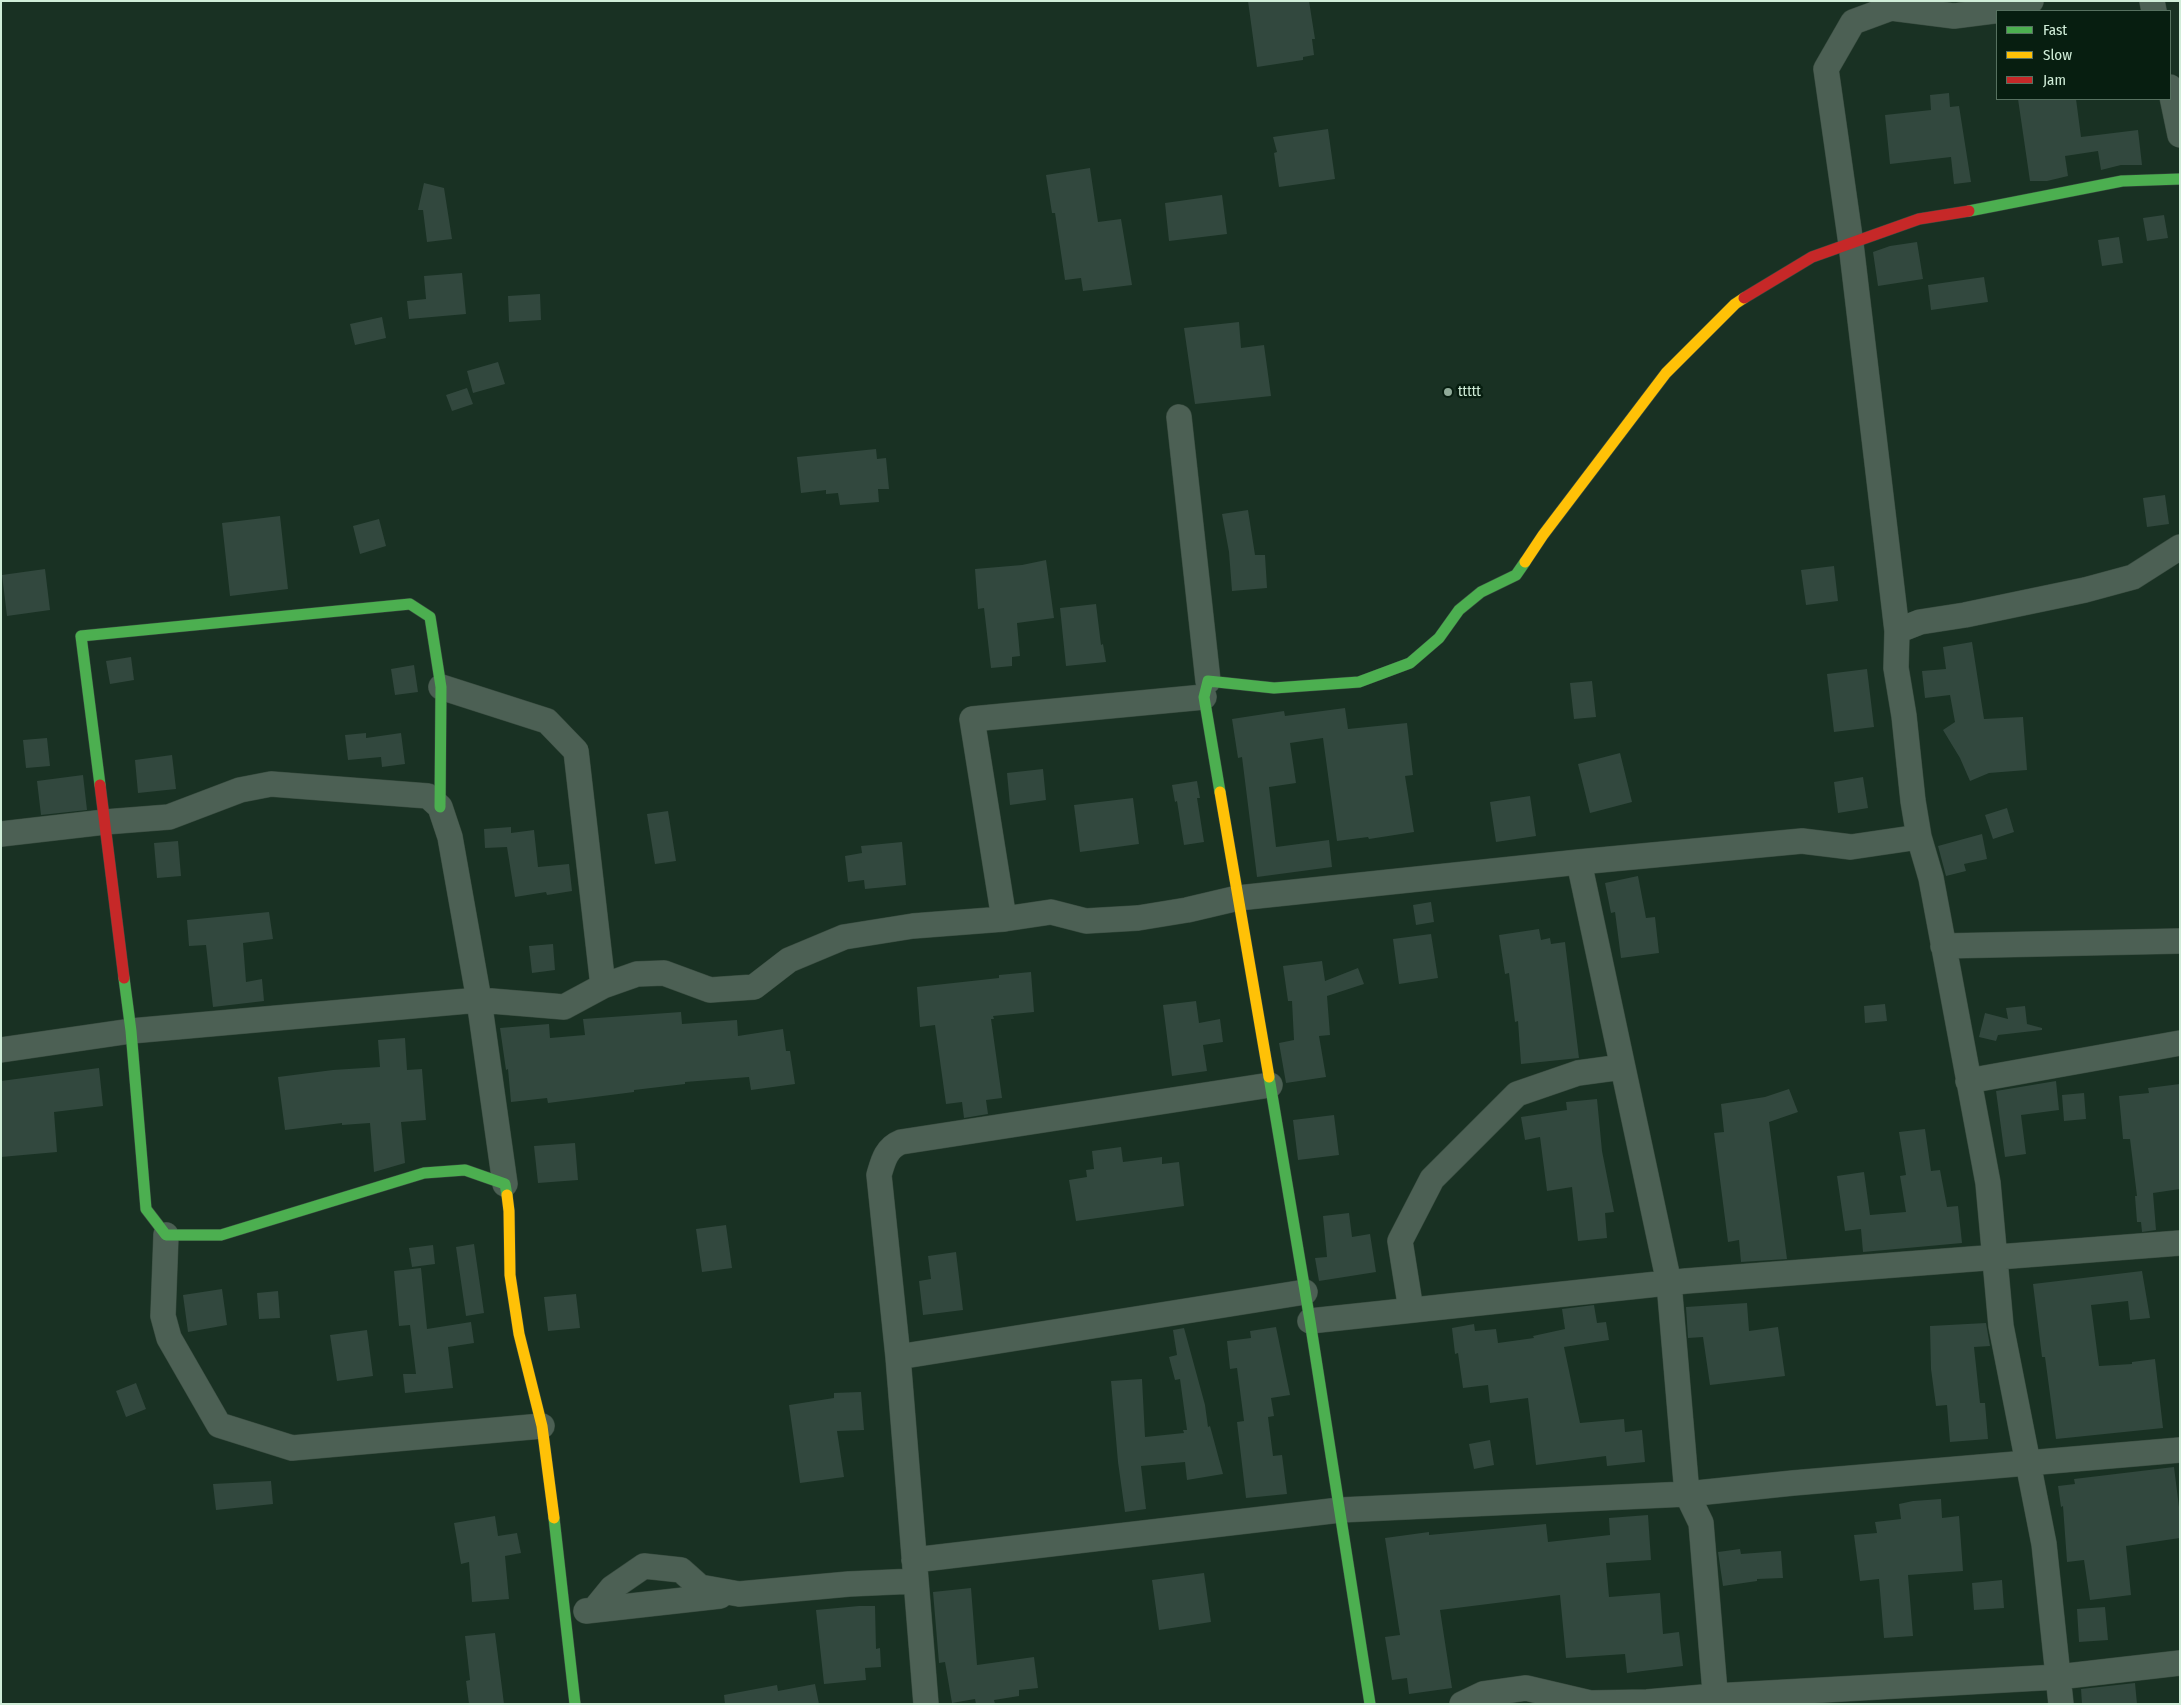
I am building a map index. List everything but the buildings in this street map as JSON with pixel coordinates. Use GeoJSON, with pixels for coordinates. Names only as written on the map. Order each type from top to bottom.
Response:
{"type":"FeatureCollection","features":[{"type":"Feature","properties":{"kind":"street"},"geometry":{"type":"LineString","coordinates":[[2001,10],[2031,1]]}},
{"type":"Feature","properties":{"kind":"street"},"geometry":{"type":"LineString","coordinates":[[1996,11],[1954,16],[1892,8],[1853,22],[1826,69],[1851,244],[1897,631],[1896,668],[1904,716],[1913,801],[1931,878],[1942,946],[1965,1054],[1968,1081],[1988,1183],[2001,1326],[2044,1544],[2061,1704]]}},
{"type":"Feature","properties":{"kind":"street"},"geometry":{"type":"LineString","coordinates":[[2171,92],[2180,136]]}},
{"type":"Feature","properties":{"kind":"street"},"geometry":{"type":"LineString","coordinates":[[1004,919],[972,719],[1206,689],[1274,688],[1359,682],[1410,662],[1439,638],[1459,610],[1481,592],[1516,575],[1543,535],[1666,373],[1735,304],[1812,258],[1919,219],[2021,202],[2122,181],[2180,179]]}},
{"type":"Feature","properties":{"kind":"street"},"geometry":{"type":"LineString","coordinates":[[1179,417],[1206,689],[1238,898],[1310,1321],[1370,1704]]}},
{"type":"Feature","properties":{"kind":"street"},"geometry":{"type":"LineString","coordinates":[[1897,631],[1920,622],[1965,615],[2085,590],[2133,577],[2180,547]]}},
{"type":"Feature","properties":{"kind":"street"},"geometry":{"type":"LineString","coordinates":[[542,1426],[292,1448],[220,1425],[169,1338],[164,1316],[166,1235],[146,1209],[131,1031],[81,636],[410,604],[430,617],[441,686],[440,807],[450,837],[479,1000],[509,1211],[510,1276],[519,1334],[542,1426],[566,1614],[575,1704]]}},
{"type":"Feature","properties":{"kind":"street"},"geometry":{"type":"LineString","coordinates":[[441,686],[546,721],[576,750],[603,986]]}},
{"type":"Feature","properties":{"kind":"street"},"geometry":{"type":"LineString","coordinates":[[1,834],[169,817],[240,790],[271,784],[428,796],[440,807]]}},
{"type":"Feature","properties":{"kind":"street"},"geometry":{"type":"LineString","coordinates":[[1,1050],[131,1031],[479,1000],[564,1007],[603,986],[637,974],[664,973],[710,990],[754,987],[788,960],[844,937],[913,926],[1004,919],[1051,912],[1086,921],[1138,918],[1187,910],[1238,898],[1579,862],[1802,841],[1851,847],[1920,836]]}},
{"type":"Feature","properties":{"kind":"street"},"geometry":{"type":"LineString","coordinates":[[1579,862],[1669,1283],[1687,1494],[1701,1523],[1716,1700]]}},
{"type":"Feature","properties":{"kind":"street"},"geometry":{"type":"LineString","coordinates":[[1942,946],[2180,941]]}},
{"type":"Feature","properties":{"kind":"street"},"geometry":{"type":"LineString","coordinates":[[1968,1081],[2180,1043]]}},
{"type":"Feature","properties":{"kind":"street"},"geometry":{"type":"LineString","coordinates":[[1411,1310],[1400,1241],[1432,1179],[1516,1094],[1578,1073],[1622,1067]]}},
{"type":"Feature","properties":{"kind":"street"},"geometry":{"type":"LineString","coordinates":[[926,1704],[898,1358],[879,1175],[884,1157],[893,1145],[901,1142],[1270,1085]]}},
{"type":"Feature","properties":{"kind":"street"},"geometry":{"type":"LineString","coordinates":[[166,1235],[221,1235],[424,1174],[465,1170],[505,1184]]}},
{"type":"Feature","properties":{"kind":"street"},"geometry":{"type":"LineString","coordinates":[[1310,1321],[1669,1283],[1994,1256],[2180,1243]]}},
{"type":"Feature","properties":{"kind":"street"},"geometry":{"type":"LineString","coordinates":[[898,1358],[1305,1292]]}},
{"type":"Feature","properties":{"kind":"street"},"geometry":{"type":"LineString","coordinates":[[566,1614],[840,1584],[915,1570],[1340,1510],[1687,1494],[1793,1483],[2180,1450]]}},
{"type":"Feature","properties":{"kind":"street"},"geometry":{"type":"LineString","coordinates":[[594,1610],[612,1588],[644,1566],[681,1570],[700,1587],[739,1594]]}},
{"type":"Feature","properties":{"kind":"street"},"geometry":{"type":"LineString","coordinates":[[1462,1704],[1484,1694],[1526,1688],[1590,1703],[1716,1700],[2058,1677],[2180,1663]]}},
{"type":"Feature","properties":{"kind":"traffic: fast"},"geometry":{"type":"LineString","coordinates":[[1969,211],[2122,181],[2180,179]]}},
{"type":"Feature","properties":{"kind":"traffic: fast"},"geometry":{"type":"LineString","coordinates":[[1220,792],[1204,697],[1208,681],[1274,688],[1359,682],[1410,663],[1439,638],[1459,610],[1481,592],[1516,575],[1525,562]]}},
{"type":"Feature","properties":{"kind":"traffic: fast"},"geometry":{"type":"LineString","coordinates":[[100,785],[81,636],[410,604],[430,617],[441,687],[440,807]]}},
{"type":"Feature","properties":{"kind":"traffic: fast"},"geometry":{"type":"LineString","coordinates":[[124,978],[131,1031],[146,1209],[166,1235],[221,1235],[424,1173],[465,1170],[505,1184],[507,1195]]}},
{"type":"Feature","properties":{"kind":"traffic: fast"},"geometry":{"type":"LineString","coordinates":[[1269,1077],[1310,1321],[1370,1704]]}},
{"type":"Feature","properties":{"kind":"traffic: fast"},"geometry":{"type":"LineString","coordinates":[[554,1518],[575,1704]]}},
{"type":"Feature","properties":{"kind":"traffic: slow"},"geometry":{"type":"LineString","coordinates":[[1525,562],[1543,535],[1666,373],[1735,304],[1744,298]]}},
{"type":"Feature","properties":{"kind":"traffic: slow"},"geometry":{"type":"LineString","coordinates":[[1220,792],[1269,1077]]}},
{"type":"Feature","properties":{"kind":"traffic: slow"},"geometry":{"type":"LineString","coordinates":[[507,1195],[510,1275],[519,1334],[542,1426],[554,1518]]}},
{"type":"Feature","properties":{"kind":"traffic: jam"},"geometry":{"type":"LineString","coordinates":[[1744,298],[1812,257],[1919,219],[1969,211]]}},
{"type":"Feature","properties":{"kind":"traffic: jam"},"geometry":{"type":"LineString","coordinates":[[100,785],[124,978]]}},
{"type":"Feature","properties":{"kind":"place","name":"ttttt"},"geometry":{"type":"Point","coordinates":[1448,392]}}]}
